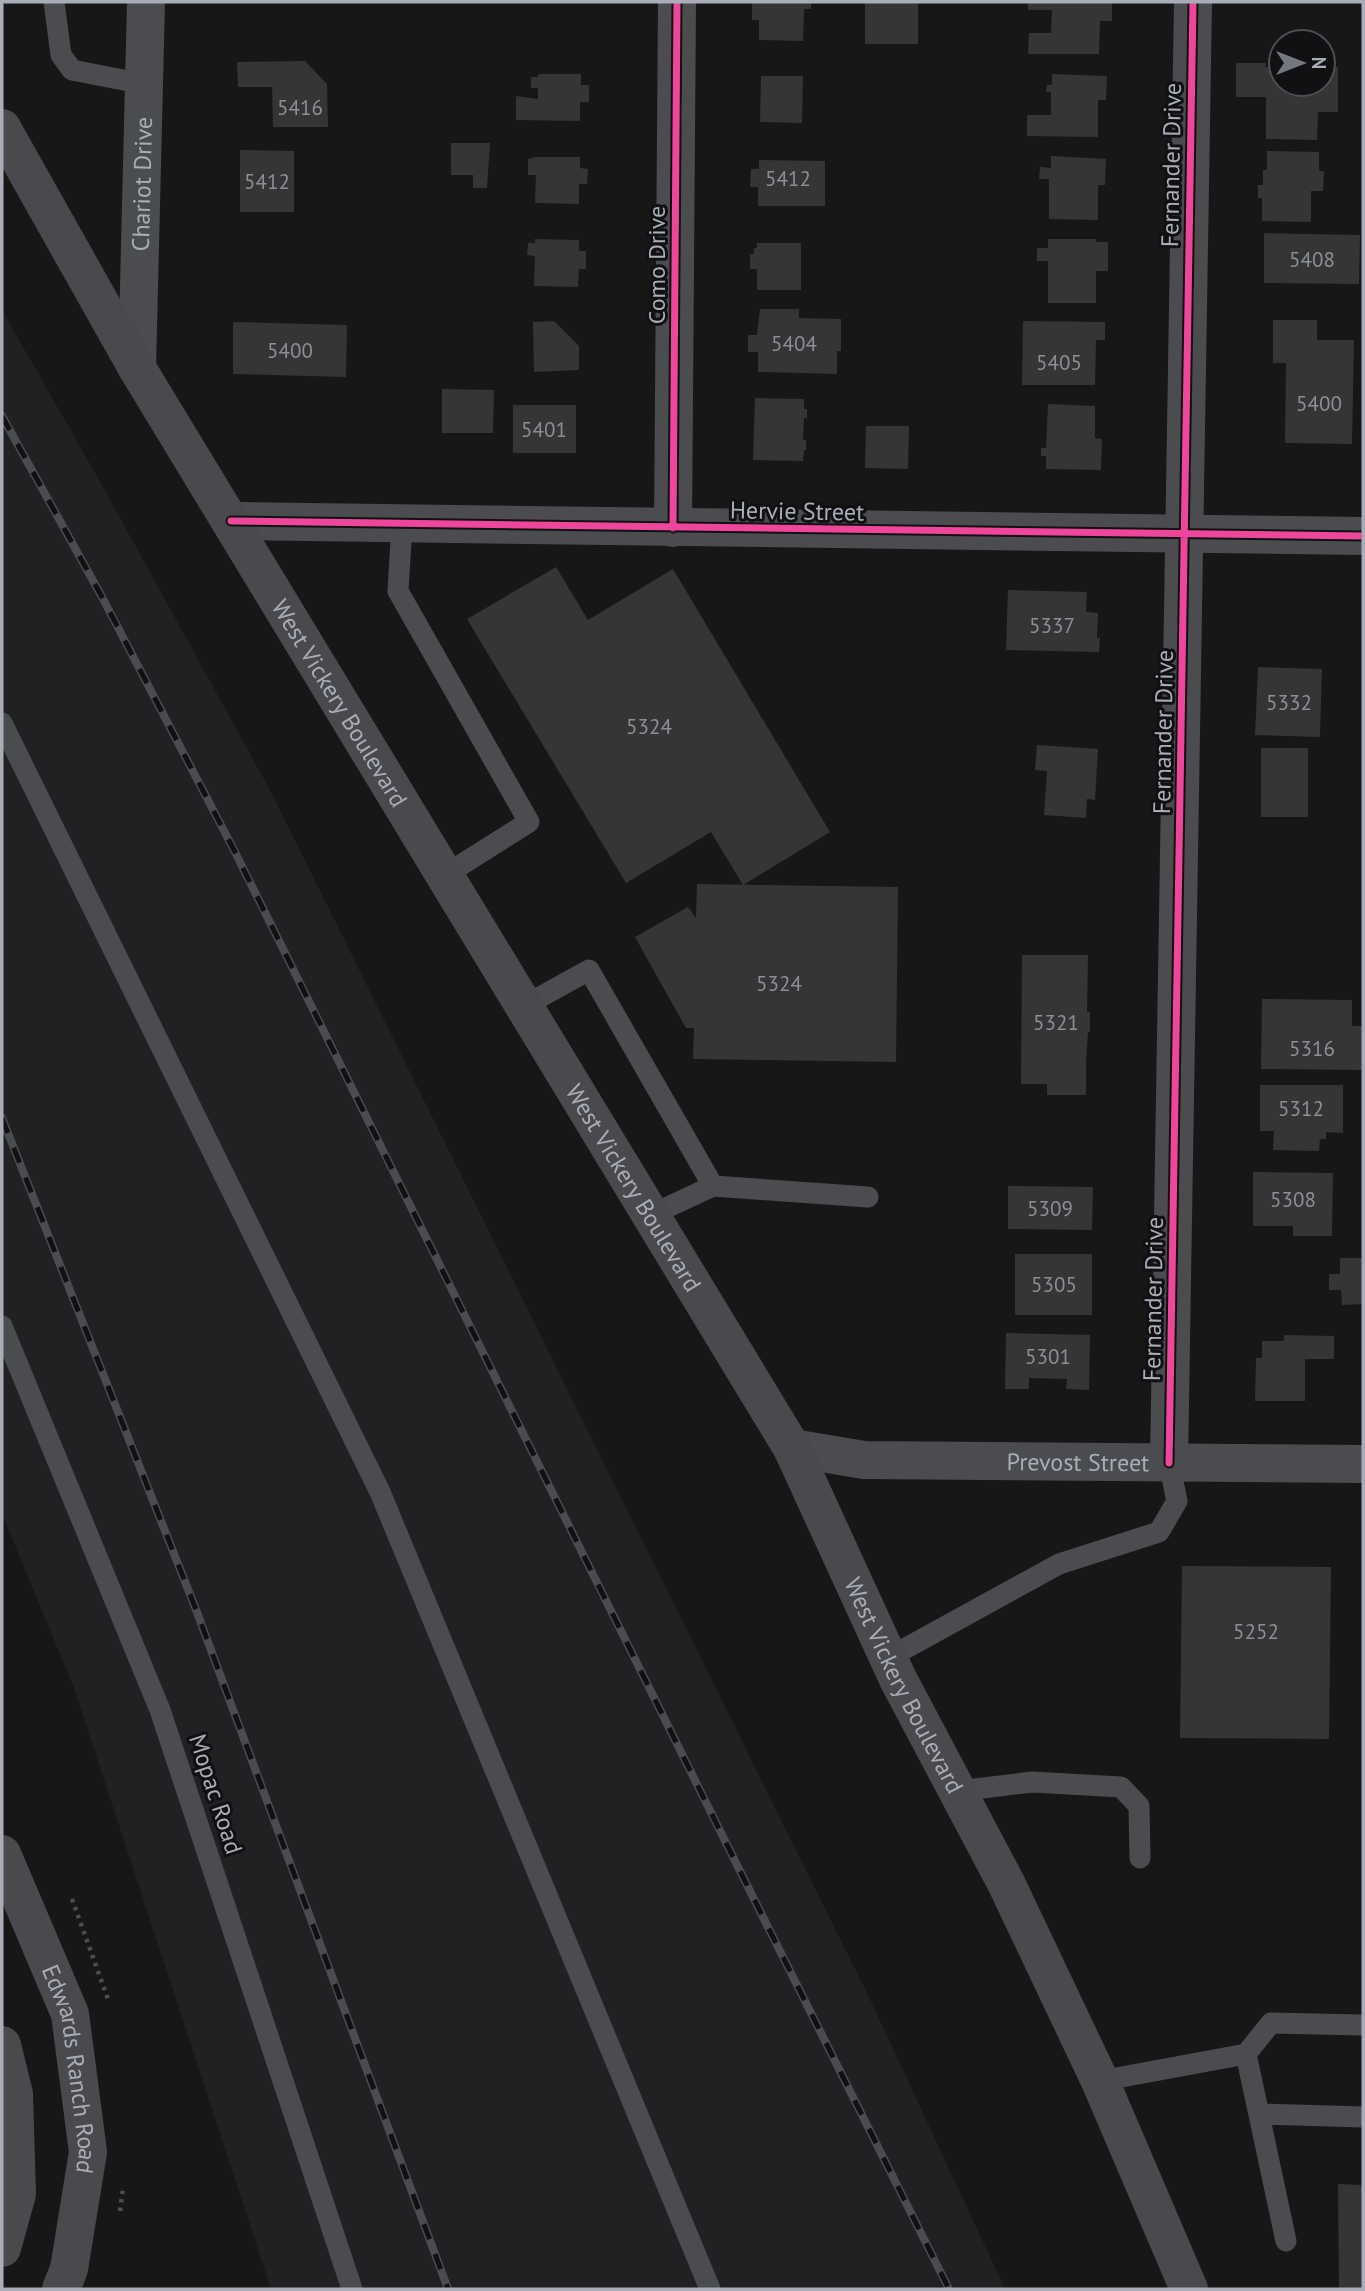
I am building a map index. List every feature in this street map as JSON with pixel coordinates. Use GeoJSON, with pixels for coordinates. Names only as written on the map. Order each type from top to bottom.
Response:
{"type":"FeatureCollection","features":[{"type":"Feature","properties":{"kind":"main road","name":"West Vickery Boulevard"},"geometry":{"type":"LineString","coordinates":[[2,128],[137,368],[792,1448],[888,1658],[1006,1883],[1100,2081],[1189,2289]]}},
{"type":"Feature","properties":{"kind":"main road","name":"Edwards Ranch Road"},"geometry":{"type":"LineString","coordinates":[[2,1854],[70,2014],[88,2152],[69,2269],[61,2289]]}},
{"type":"Feature","properties":{"kind":"main road"},"geometry":{"type":"LineString","coordinates":[[2,2045],[14,2094],[9,2145],[17,2194],[2,2248]]}},
{"type":"Feature","properties":{"kind":"street","name":"Chariot Drive"},"geometry":{"type":"LineString","coordinates":[[137,368],[146,2]]}},
{"type":"Feature","properties":{"kind":"street","name":"Como Drive"},"geometry":{"type":"LineString","coordinates":[[673,528],[677,2]]}},
{"type":"Feature","properties":{"kind":"street","name":"Fernander Drive"},"geometry":{"type":"LineString","coordinates":[[1170,1463],[1193,2]]}},
{"type":"Feature","properties":{"kind":"street","name":"Hervie Street"},"geometry":{"type":"LineString","coordinates":[[231,521],[1363,536]]}},
{"type":"Feature","properties":{"kind":"street","name":"Prevost Street"},"geometry":{"type":"LineString","coordinates":[[792,1448],[864,1460],[1363,1464]]}},
{"type":"Feature","properties":{"kind":"lane"},"geometry":{"type":"LineString","coordinates":[[54,2],[61,55],[72,70],[144,84]]}},
{"type":"Feature","properties":{"kind":"lane"},"geometry":{"type":"LineString","coordinates":[[402,524],[398,591],[529,822],[445,875]]}},
{"type":"Feature","properties":{"kind":"lane"},"geometry":{"type":"LineString","coordinates":[[2,723],[380,1492],[710,2289]]}},
{"type":"Feature","properties":{"kind":"lane"},"geometry":{"type":"LineString","coordinates":[[524,1006],[589,970],[713,1186]]}},
{"type":"Feature","properties":{"kind":"lane"},"geometry":{"type":"LineString","coordinates":[[651,1215],[713,1186],[868,1197]]}},
{"type":"Feature","properties":{"kind":"lane","name":"Mopac Road"},"geometry":{"type":"LineString","coordinates":[[2,1326],[160,1710],[352,2289]]}},
{"type":"Feature","properties":{"kind":"lane"},"geometry":{"type":"LineString","coordinates":[[888,1658],[1059,1564],[1159,1532],[1177,1501],[1170,1463]]}},
{"type":"Feature","properties":{"kind":"lane"},"geometry":{"type":"LineString","coordinates":[[958,1791],[1032,1782],[1121,1787],[1139,1806],[1140,1858]]}},
{"type":"Feature","properties":{"kind":"lane"},"geometry":{"type":"LineString","coordinates":[[1100,2081],[1246,2054],[1271,2023],[1363,2025]]}},
{"type":"Feature","properties":{"kind":"lane"},"geometry":{"type":"LineString","coordinates":[[1246,2054],[1286,2241]]}},
{"type":"Feature","properties":{"kind":"lane"},"geometry":{"type":"LineString","coordinates":[[1259,2114],[1363,2117]]}},
{"type":"Feature","properties":{"kind":"shaded area"},"geometry":{"type":"Polygon","coordinates":[[[2,310],[270,790],[869,1997],[1005,2289],[271,2289],[74,1688],[2,1514],[2,310]]]}},
{"type":"Feature","properties":{"kind":"building"},"geometry":{"type":"Polygon","coordinates":[[[811,2],[811,9],[804,9],[803,41],[759,40],[759,20],[752,20],[752,3],[811,2]]]}},
{"type":"Feature","properties":{"kind":"building"},"geometry":{"type":"Polygon","coordinates":[[[865,2],[918,2],[918,44],[865,44],[865,2]]]}},
{"type":"Feature","properties":{"kind":"building"},"geometry":{"type":"Polygon","coordinates":[[[1028,2],[1112,2],[1112,21],[1100,21],[1099,54],[1028,54],[1029,33],[1051,33],[1052,10],[1028,10],[1028,2]]]}},
{"type":"Feature","properties":{"kind":"building"},"geometry":{"type":"Polygon","coordinates":[[[305,61],[327,84],[328,127],[273,127],[272,87],[238,87],[237,62],[305,61]]]}},
{"type":"Feature","properties":{"kind":"building"},"geometry":{"type":"Polygon","coordinates":[[[1236,63],[1266,63],[1267,98],[1337,98],[1338,67],[1338,112],[1318,112],[1317,140],[1266,139],[1266,97],[1236,97],[1236,63]]]}},
{"type":"Feature","properties":{"kind":"building"},"geometry":{"type":"Polygon","coordinates":[[[538,74],[581,74],[581,85],[589,85],[589,102],[580,102],[580,121],[516,120],[516,96],[538,99],[538,88],[531,88],[531,77],[538,77],[538,74]]]}},
{"type":"Feature","properties":{"kind":"building"},"geometry":{"type":"Polygon","coordinates":[[[1052,74],[1107,76],[1106,100],[1098,100],[1098,137],[1027,136],[1027,115],[1051,115],[1051,92],[1046,92],[1047,85],[1052,85],[1052,74]]]}},
{"type":"Feature","properties":{"kind":"building"},"geometry":{"type":"Polygon","coordinates":[[[761,76],[803,76],[802,123],[760,122],[761,76]]]}},
{"type":"Feature","properties":{"kind":"building"},"geometry":{"type":"Polygon","coordinates":[[[451,143],[490,143],[487,188],[473,188],[473,175],[451,175],[451,143]]]}},
{"type":"Feature","properties":{"kind":"building"},"geometry":{"type":"Polygon","coordinates":[[[240,150],[294,151],[294,212],[240,212],[240,150]]]}},
{"type":"Feature","properties":{"kind":"building"},"geometry":{"type":"Polygon","coordinates":[[[1267,151],[1319,152],[1319,171],[1324,171],[1323,191],[1311,191],[1311,222],[1262,221],[1262,198],[1258,198],[1258,185],[1263,185],[1263,170],[1267,170],[1267,151]]]}},
{"type":"Feature","properties":{"kind":"building"},"geometry":{"type":"Polygon","coordinates":[[[1051,156],[1106,159],[1105,185],[1098,185],[1098,220],[1049,219],[1049,179],[1039,179],[1040,167],[1051,168],[1051,156]]]}},
{"type":"Feature","properties":{"kind":"building"},"geometry":{"type":"Polygon","coordinates":[[[580,157],[580,168],[588,169],[587,184],[579,184],[579,204],[535,203],[536,175],[528,175],[528,159],[580,157]]]}},
{"type":"Feature","properties":{"kind":"building"},"geometry":{"type":"Polygon","coordinates":[[[759,160],[825,161],[825,206],[758,206],[758,187],[750,187],[751,169],[759,169],[759,160]]]}},
{"type":"Feature","properties":{"kind":"building"},"geometry":{"type":"Polygon","coordinates":[[[1264,233],[1360,235],[1359,284],[1264,283],[1264,233]]]}},
{"type":"Feature","properties":{"kind":"building"},"geometry":{"type":"Polygon","coordinates":[[[535,239],[579,240],[579,251],[586,251],[586,269],[579,269],[578,287],[534,286],[535,256],[527,255],[528,243],[535,243],[535,239]]]}},
{"type":"Feature","properties":{"kind":"building"},"geometry":{"type":"Polygon","coordinates":[[[1048,239],[1096,239],[1096,242],[1108,242],[1108,271],[1096,271],[1096,303],[1048,303],[1048,261],[1037,261],[1037,248],[1048,248],[1048,239]]]}},
{"type":"Feature","properties":{"kind":"building"},"geometry":{"type":"Polygon","coordinates":[[[757,243],[801,243],[801,290],[757,290],[757,269],[750,269],[750,254],[754,254],[757,243]]]}},
{"type":"Feature","properties":{"kind":"building"},"geometry":{"type":"Polygon","coordinates":[[[760,309],[799,309],[799,318],[841,319],[841,351],[837,351],[837,374],[758,372],[758,352],[748,352],[748,335],[757,335],[760,309]]]}},
{"type":"Feature","properties":{"kind":"building"},"geometry":{"type":"Polygon","coordinates":[[[1273,320],[1317,320],[1317,340],[1354,340],[1352,444],[1285,443],[1286,363],[1273,363],[1273,320]]]}},
{"type":"Feature","properties":{"kind":"building"},"geometry":{"type":"Polygon","coordinates":[[[554,321],[579,346],[579,370],[534,372],[533,322],[554,321]]]}},
{"type":"Feature","properties":{"kind":"building"},"geometry":{"type":"Polygon","coordinates":[[[1023,321],[1105,322],[1105,340],[1096,340],[1095,385],[1022,385],[1023,321]]]}},
{"type":"Feature","properties":{"kind":"building"},"geometry":{"type":"Polygon","coordinates":[[[233,322],[347,325],[346,377],[233,374],[233,322]]]}},
{"type":"Feature","properties":{"kind":"building"},"geometry":{"type":"Polygon","coordinates":[[[442,389],[494,390],[493,433],[442,433],[442,389]]]}},
{"type":"Feature","properties":{"kind":"building"},"geometry":{"type":"Polygon","coordinates":[[[755,398],[804,399],[807,418],[804,418],[803,440],[806,440],[806,450],[803,461],[753,460],[755,398]]]}},
{"type":"Feature","properties":{"kind":"building"},"geometry":{"type":"Polygon","coordinates":[[[1048,404],[1095,406],[1095,438],[1102,439],[1101,470],[1046,469],[1046,456],[1041,456],[1041,448],[1046,448],[1048,404]]]}},
{"type":"Feature","properties":{"kind":"building"},"geometry":{"type":"Polygon","coordinates":[[[513,405],[576,405],[576,453],[513,453],[513,405]]]}},
{"type":"Feature","properties":{"kind":"building"},"geometry":{"type":"Polygon","coordinates":[[[866,426],[909,426],[908,469],[865,468],[866,426]]]}},
{"type":"Feature","properties":{"kind":"building"},"geometry":{"type":"Polygon","coordinates":[[[556,567],[588,620],[673,569],[830,832],[743,885],[711,832],[626,883],[467,619],[556,567]]]}},
{"type":"Feature","properties":{"kind":"building"},"geometry":{"type":"Polygon","coordinates":[[[1008,590],[1087,592],[1086,612],[1098,613],[1099,652],[1006,650],[1008,590]]]}},
{"type":"Feature","properties":{"kind":"building"},"geometry":{"type":"Polygon","coordinates":[[[1258,667],[1322,669],[1320,737],[1255,735],[1258,667]]]}},
{"type":"Feature","properties":{"kind":"building"},"geometry":{"type":"Polygon","coordinates":[[[1037,745],[1098,749],[1095,800],[1087,799],[1086,818],[1044,815],[1047,771],[1035,770],[1037,745]]]}},
{"type":"Feature","properties":{"kind":"building"},"geometry":{"type":"Polygon","coordinates":[[[1261,748],[1308,748],[1308,817],[1261,817],[1261,748]]]}},
{"type":"Feature","properties":{"kind":"building"},"geometry":{"type":"Polygon","coordinates":[[[697,884],[898,887],[896,1062],[693,1059],[694,1028],[686,1028],[635,937],[688,907],[696,918],[697,884]]]}},
{"type":"Feature","properties":{"kind":"building"},"geometry":{"type":"Polygon","coordinates":[[[1022,955],[1088,955],[1087,1012],[1090,1012],[1090,1032],[1086,1061],[1086,1095],[1047,1095],[1047,1084],[1021,1084],[1022,955]]]}},
{"type":"Feature","properties":{"kind":"building"},"geometry":{"type":"Polygon","coordinates":[[[1262,999],[1352,1000],[1352,1026],[1363,1026],[1363,1070],[1261,1069],[1262,999]]]}},
{"type":"Feature","properties":{"kind":"building"},"geometry":{"type":"Polygon","coordinates":[[[1260,1085],[1343,1085],[1343,1133],[1326,1132],[1326,1139],[1320,1139],[1319,1151],[1273,1150],[1274,1131],[1260,1131],[1260,1085]]]}},
{"type":"Feature","properties":{"kind":"building"},"geometry":{"type":"Polygon","coordinates":[[[1253,1172],[1333,1173],[1332,1236],[1293,1236],[1293,1226],[1253,1226],[1253,1172]]]}},
{"type":"Feature","properties":{"kind":"building"},"geometry":{"type":"Polygon","coordinates":[[[1008,1186],[1093,1187],[1092,1230],[1008,1229],[1008,1186]]]}},
{"type":"Feature","properties":{"kind":"building"},"geometry":{"type":"Polygon","coordinates":[[[1015,1254],[1092,1254],[1092,1315],[1015,1315],[1015,1254]]]}},
{"type":"Feature","properties":{"kind":"building"},"geometry":{"type":"Polygon","coordinates":[[[1340,1258],[1363,1258],[1363,1304],[1342,1305],[1341,1290],[1329,1290],[1329,1274],[1340,1274],[1340,1258]]]}},
{"type":"Feature","properties":{"kind":"building"},"geometry":{"type":"Polygon","coordinates":[[[1006,1333],[1090,1335],[1089,1390],[1066,1389],[1067,1379],[1029,1378],[1029,1389],[1005,1389],[1006,1333]]]}},
{"type":"Feature","properties":{"kind":"building"},"geometry":{"type":"Polygon","coordinates":[[[1284,1335],[1334,1336],[1334,1359],[1305,1359],[1305,1401],[1255,1401],[1256,1358],[1262,1358],[1262,1341],[1284,1341],[1284,1335]]]}},
{"type":"Feature","properties":{"kind":"building"},"geometry":{"type":"Polygon","coordinates":[[[1182,1566],[1331,1567],[1329,1739],[1180,1738],[1182,1566]]]}},
{"type":"Feature","properties":{"kind":"building"},"geometry":{"type":"Polygon","coordinates":[[[1338,2184],[1363,2185],[1363,2289],[1339,2289],[1338,2184]]]}},
{"type":"Feature","properties":{"kind":"railway"},"geometry":{"type":"LineString","coordinates":[[2,416],[102,597],[234,850],[949,2289]]}},
{"type":"Feature","properties":{"kind":"railway"},"geometry":{"type":"LineString","coordinates":[[2,1118],[195,1607],[448,2289]]}},
{"type":"Feature","properties":{"kind":"cycle path"},"geometry":{"type":"LineString","coordinates":[[673,528],[677,2]]}},
{"type":"Feature","properties":{"kind":"cycle path"},"geometry":{"type":"LineString","coordinates":[[1169,1463],[1193,2]]}},
{"type":"Feature","properties":{"kind":"cycle path"},"geometry":{"type":"LineString","coordinates":[[231,521],[1363,536]]}}]}
